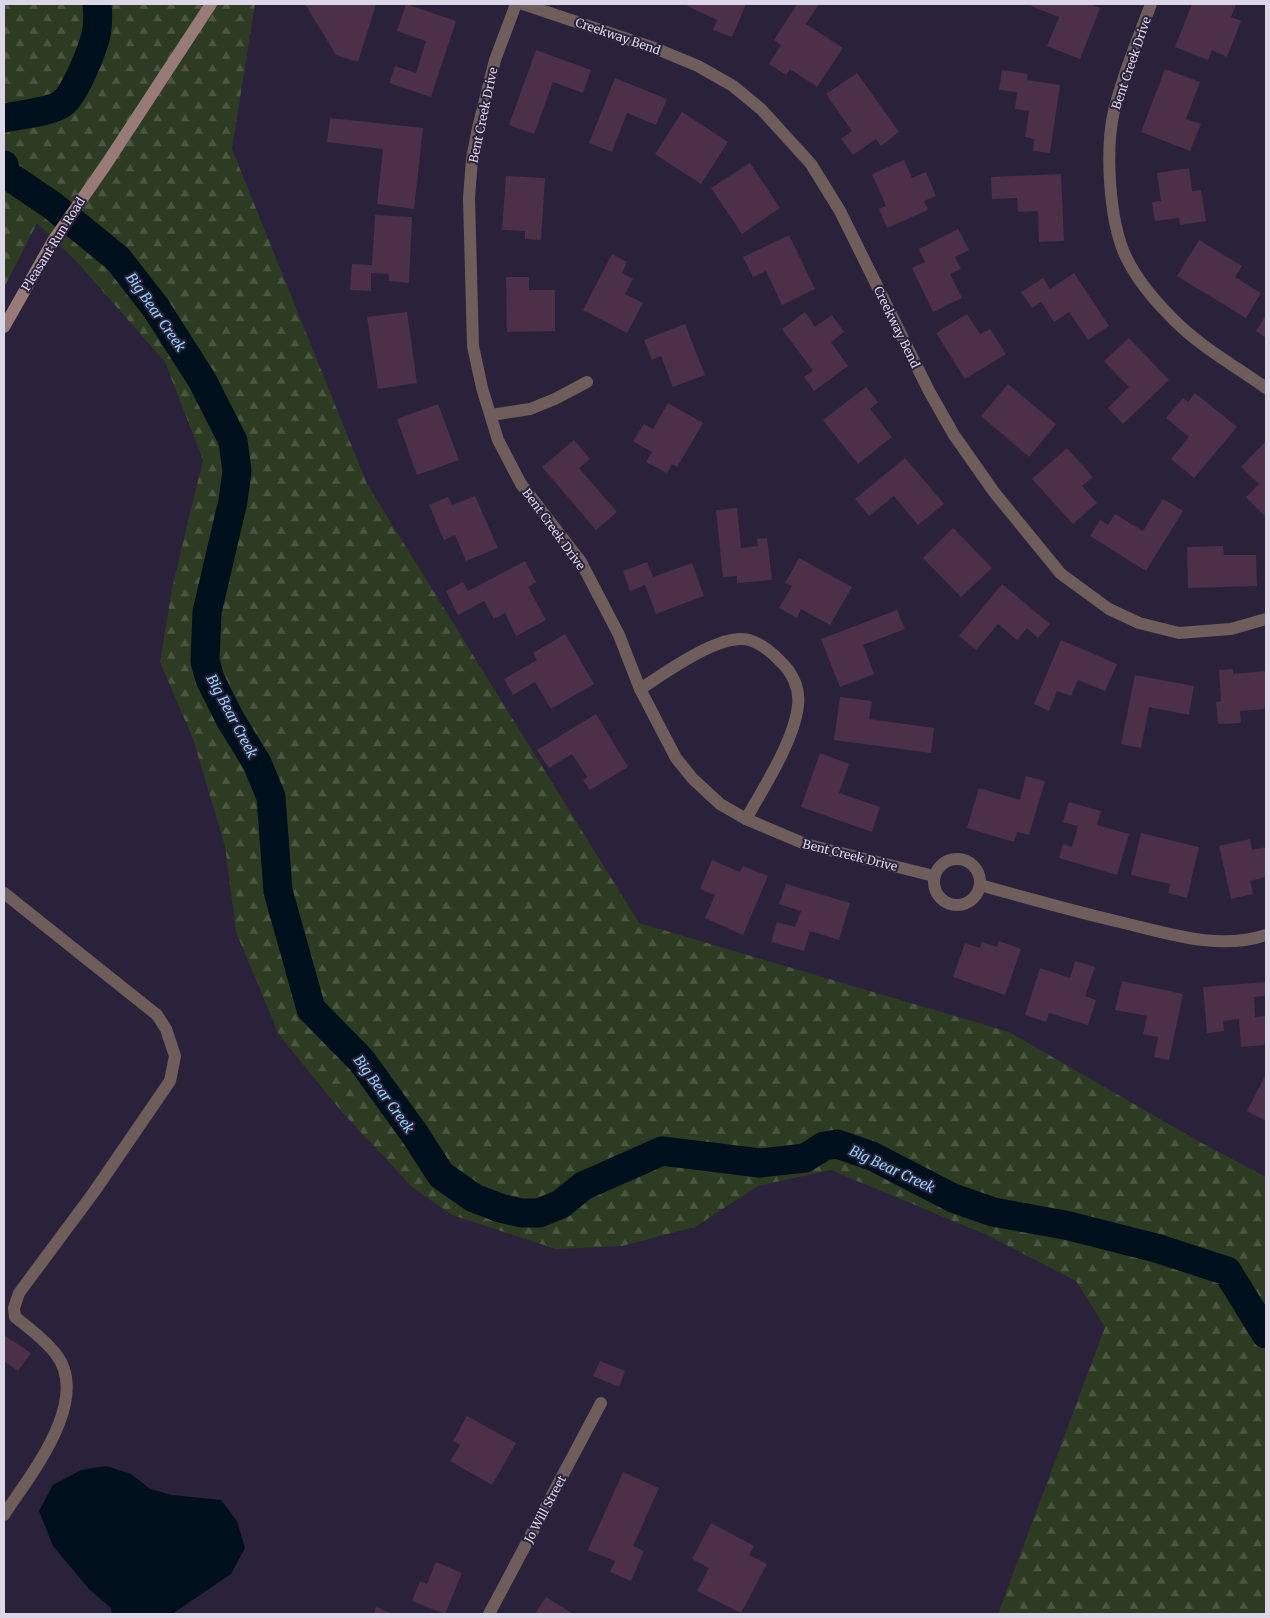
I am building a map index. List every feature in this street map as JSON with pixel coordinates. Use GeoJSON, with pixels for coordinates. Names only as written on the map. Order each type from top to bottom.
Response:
{"type":"FeatureCollection","features":[{"type":"Feature","properties":{"kind":"main road","name":"Pleasant Run Road"},"geometry":{"type":"LineString","coordinates":[[4,327],[52,242],[211,4]]}},
{"type":"Feature","properties":{"kind":"street","name":"Bent Creek Drive"},"geometry":{"type":"LineString","coordinates":[[516,4],[495,60],[478,128],[472,159],[469,198],[473,346],[482,388],[498,440],[521,484],[581,562],[618,635],[640,689],[676,758],[693,779],[720,804],[746,819],[805,844],[934,876]]}},
{"type":"Feature","properties":{"kind":"street","name":"Creekway Bend"},"geometry":{"type":"LineString","coordinates":[[523,4],[657,49],[698,66],[734,86],[761,109],[811,164],[840,211],[929,391],[954,435],[994,492],[1061,574],[1108,609],[1139,622],[1179,633],[1231,629],[1266,619]]}},
{"type":"Feature","properties":{"kind":"street","name":"Bent Creek Drive"},"geometry":{"type":"LineString","coordinates":[[1151,4],[1128,63],[1114,113],[1109,158],[1112,198],[1118,233],[1126,257],[1146,290],[1172,319],[1193,337],[1266,388]]}},
{"type":"Feature","properties":{"kind":"street"},"geometry":{"type":"LineString","coordinates":[[491,415],[530,409],[555,399],[587,382]]}},
{"type":"Feature","properties":{"kind":"street"},"geometry":{"type":"LineString","coordinates":[[640,689],[690,656],[729,640],[749,640],[773,653],[787,667],[795,680],[798,693],[795,721],[780,757],[746,819]]}},
{"type":"Feature","properties":{"kind":"street"},"geometry":{"type":"LineString","coordinates":[[961,858],[972,863],[977,869],[980,885],[974,897],[968,902],[960,905],[952,904],[941,898],[936,892],[934,876],[939,866],[945,861],[961,858]]}},
{"type":"Feature","properties":{"kind":"street"},"geometry":{"type":"LineString","coordinates":[[980,885],[1061,908],[1190,939],[1224,941],[1256,938],[1266,935]]}},
{"type":"Feature","properties":{"kind":"street"},"geometry":{"type":"LineString","coordinates":[[4,893],[157,1015],[166,1029],[175,1056],[170,1081],[94,1192],[19,1293],[14,1308],[15,1317],[41,1338],[56,1354],[67,1384],[66,1401],[53,1441],[4,1515]]}},
{"type":"Feature","properties":{"kind":"street","name":"Jo Will Street"},"geometry":{"type":"LineString","coordinates":[[489,1614],[601,1403]]}},
{"type":"Feature","properties":{"kind":"green space"},"geometry":{"type":"Polygon","coordinates":[[[4,4],[255,4],[232,149],[367,484],[639,923],[1009,1032],[1200,1142],[1266,1177],[1266,1614],[998,1614],[1105,1327],[1076,1281],[987,1235],[831,1170],[758,1186],[695,1227],[622,1246],[556,1249],[452,1215],[412,1187],[342,1112],[279,1035],[236,932],[225,846],[193,739],[160,662],[172,588],[203,460],[165,362],[77,262],[37,223],[4,288],[4,4]]]}},
{"type":"Feature","properties":{"kind":"water"},"geometry":{"type":"Polygon","coordinates":[[[106,1466],[131,1474],[150,1489],[172,1495],[221,1500],[237,1521],[245,1548],[231,1574],[172,1614],[112,1614],[111,1608],[89,1589],[53,1546],[39,1511],[53,1485],[81,1470],[106,1466]]]}},
{"type":"Feature","properties":{"kind":"building"},"geometry":{"type":"Polygon","coordinates":[[[305,4],[376,4],[358,62],[336,55],[305,4]]]}},
{"type":"Feature","properties":{"kind":"building"},"geometry":{"type":"Polygon","coordinates":[[[406,4],[456,21],[431,97],[389,83],[395,66],[416,73],[426,41],[397,31],[406,4]]]}},
{"type":"Feature","properties":{"kind":"building"},"geometry":{"type":"Polygon","coordinates":[[[688,4],[746,4],[732,37],[713,30],[717,20],[687,6],[688,4]]]}},
{"type":"Feature","properties":{"kind":"building"},"geometry":{"type":"Polygon","coordinates":[[[797,4],[819,4],[806,24],[843,48],[817,87],[790,69],[786,75],[769,64],[781,45],[774,40],[797,4]]]}},
{"type":"Feature","properties":{"kind":"building"},"geometry":{"type":"Polygon","coordinates":[[[1032,4],[1090,4],[1100,8],[1080,59],[1047,46],[1059,17],[1031,6],[1032,4]]]}},
{"type":"Feature","properties":{"kind":"building"},"geometry":{"type":"Polygon","coordinates":[[[1192,4],[1236,5],[1231,17],[1241,21],[1227,57],[1212,50],[1208,60],[1175,47],[1192,4]]]}},
{"type":"Feature","properties":{"kind":"building"},"geometry":{"type":"Polygon","coordinates":[[[536,50],[591,70],[583,93],[553,82],[534,134],[509,125],[536,50]]]}},
{"type":"Feature","properties":{"kind":"building"},"geometry":{"type":"Polygon","coordinates":[[[1165,69],[1200,82],[1186,119],[1201,124],[1190,151],[1141,132],[1165,69]]]}},
{"type":"Feature","properties":{"kind":"building"},"geometry":{"type":"Polygon","coordinates":[[[1002,70],[1028,74],[1027,80],[1060,85],[1050,153],[1033,151],[1034,139],[1025,137],[1029,111],[1015,109],[1017,92],[999,90],[1002,70]]]}},
{"type":"Feature","properties":{"kind":"building"},"geometry":{"type":"Polygon","coordinates":[[[857,73],[899,132],[881,146],[876,139],[853,155],[841,139],[852,131],[826,94],[857,73]]]}},
{"type":"Feature","properties":{"kind":"building"},"geometry":{"type":"Polygon","coordinates":[[[615,78],[667,99],[656,125],[627,113],[612,152],[589,143],[615,78]]]}},
{"type":"Feature","properties":{"kind":"building"},"geometry":{"type":"Polygon","coordinates":[[[682,112],[728,142],[701,184],[655,154],[682,112]]]}},
{"type":"Feature","properties":{"kind":"building"},"geometry":{"type":"Polygon","coordinates":[[[330,118],[423,128],[414,209],[377,204],[383,149],[327,142],[330,118]]]}},
{"type":"Feature","properties":{"kind":"building"},"geometry":{"type":"Polygon","coordinates":[[[904,160],[912,178],[926,172],[936,196],[924,201],[928,210],[887,228],[879,209],[886,206],[872,174],[904,160]]]}},
{"type":"Feature","properties":{"kind":"building"},"geometry":{"type":"Polygon","coordinates":[[[750,163],[780,208],[742,234],[711,188],[750,163]]]}},
{"type":"Feature","properties":{"kind":"building"},"geometry":{"type":"Polygon","coordinates":[[[1189,168],[1192,191],[1201,190],[1206,221],[1180,225],[1179,218],[1155,221],[1152,202],[1161,201],[1157,173],[1189,168]]]}},
{"type":"Feature","properties":{"kind":"building"},"geometry":{"type":"Polygon","coordinates":[[[1061,174],[1064,241],[1039,242],[1038,211],[1018,212],[1017,198],[992,199],[991,177],[1061,174]]]}},
{"type":"Feature","properties":{"kind":"building"},"geometry":{"type":"Polygon","coordinates":[[[506,176],[545,178],[541,240],[525,239],[525,231],[502,230],[506,176]]]}},
{"type":"Feature","properties":{"kind":"building"},"geometry":{"type":"Polygon","coordinates":[[[375,215],[412,217],[409,283],[389,281],[389,274],[371,273],[371,291],[350,290],[352,264],[372,265],[375,215]]]}},
{"type":"Feature","properties":{"kind":"building"},"geometry":{"type":"Polygon","coordinates":[[[958,229],[969,250],[955,257],[961,269],[950,274],[962,298],[933,312],[912,268],[925,262],[919,249],[958,229]]]}},
{"type":"Feature","properties":{"kind":"building"},"geometry":{"type":"Polygon","coordinates":[[[789,235],[815,289],[782,305],[766,271],[753,277],[743,257],[789,235]]]}},
{"type":"Feature","properties":{"kind":"building"},"geometry":{"type":"Polygon","coordinates":[[[1199,240],[1242,266],[1235,277],[1261,293],[1246,318],[1177,276],[1199,240]]]}},
{"type":"Feature","properties":{"kind":"building"},"geometry":{"type":"Polygon","coordinates":[[[612,254],[627,262],[622,273],[633,279],[625,294],[643,303],[627,333],[583,310],[612,254]]]}},
{"type":"Feature","properties":{"kind":"building"},"geometry":{"type":"Polygon","coordinates":[[[1074,273],[1109,326],[1088,340],[1069,312],[1054,322],[1041,302],[1032,308],[1021,292],[1043,278],[1050,289],[1074,273]]]}},
{"type":"Feature","properties":{"kind":"building"},"geometry":{"type":"Polygon","coordinates":[[[506,277],[529,277],[529,290],[555,290],[555,331],[507,332],[506,277]]]}},
{"type":"Feature","properties":{"kind":"building"},"geometry":{"type":"Polygon","coordinates":[[[407,312],[417,383],[378,389],[367,317],[407,312]]]}},
{"type":"Feature","properties":{"kind":"building"},"geometry":{"type":"Polygon","coordinates":[[[805,312],[815,327],[832,315],[844,332],[831,342],[848,366],[814,391],[804,377],[813,371],[782,329],[805,312]]]}},
{"type":"Feature","properties":{"kind":"building"},"geometry":{"type":"Polygon","coordinates":[[[967,314],[980,334],[990,329],[1006,354],[965,379],[936,333],[967,314]]]}},
{"type":"Feature","properties":{"kind":"building"},"geometry":{"type":"Polygon","coordinates":[[[1266,315],[1266,338],[1256,331],[1266,315]]]}},
{"type":"Feature","properties":{"kind":"building"},"geometry":{"type":"Polygon","coordinates":[[[685,324],[705,375],[673,387],[661,356],[652,360],[644,340],[685,324]]]}},
{"type":"Feature","properties":{"kind":"building"},"geometry":{"type":"Polygon","coordinates":[[[1129,338],[1169,380],[1123,424],[1108,408],[1129,387],[1104,361],[1129,338]]]}},
{"type":"Feature","properties":{"kind":"building"},"geometry":{"type":"Polygon","coordinates":[[[1008,384],[1056,424],[1029,457],[981,416],[1008,384]]]}},
{"type":"Feature","properties":{"kind":"building"},"geometry":{"type":"Polygon","coordinates":[[[866,387],[878,402],[870,409],[892,437],[858,464],[823,420],[866,387]]]}},
{"type":"Feature","properties":{"kind":"building"},"geometry":{"type":"Polygon","coordinates":[[[1195,393],[1237,427],[1194,478],[1171,459],[1189,437],[1166,418],[1183,398],[1188,402],[1195,393]]]}},
{"type":"Feature","properties":{"kind":"building"},"geometry":{"type":"Polygon","coordinates":[[[668,403],[703,423],[677,467],[672,464],[667,473],[646,462],[652,452],[633,441],[644,424],[653,429],[668,403]]]}},
{"type":"Feature","properties":{"kind":"building"},"geometry":{"type":"Polygon","coordinates":[[[438,404],[459,460],[417,475],[397,419],[438,404]]]}},
{"type":"Feature","properties":{"kind":"building"},"geometry":{"type":"Polygon","coordinates":[[[574,440],[590,459],[579,468],[617,512],[596,530],[542,467],[574,440]]]}},
{"type":"Feature","properties":{"kind":"building"},"geometry":{"type":"Polygon","coordinates":[[[1266,441],[1266,517],[1246,497],[1259,484],[1241,467],[1266,441]]]}},
{"type":"Feature","properties":{"kind":"building"},"geometry":{"type":"Polygon","coordinates":[[[1067,448],[1093,477],[1082,486],[1097,503],[1073,524],[1032,479],[1067,448]]]}},
{"type":"Feature","properties":{"kind":"building"},"geometry":{"type":"Polygon","coordinates":[[[905,458],[944,504],[918,525],[894,496],[869,516],[855,499],[905,458]]]}},
{"type":"Feature","properties":{"kind":"building"},"geometry":{"type":"Polygon","coordinates":[[[475,496],[498,548],[466,561],[455,535],[444,540],[429,505],[448,497],[452,505],[475,496]]]}},
{"type":"Feature","properties":{"kind":"building"},"geometry":{"type":"Polygon","coordinates":[[[1163,499],[1183,511],[1146,571],[1090,536],[1100,520],[1108,525],[1115,514],[1143,531],[1163,499]]]}},
{"type":"Feature","properties":{"kind":"building"},"geometry":{"type":"Polygon","coordinates":[[[737,508],[741,548],[758,546],[757,539],[767,538],[772,580],[737,583],[737,576],[723,577],[716,510],[737,508]]]}},
{"type":"Feature","properties":{"kind":"building"},"geometry":{"type":"Polygon","coordinates":[[[953,528],[992,568],[961,597],[923,558],[953,528]]]}},
{"type":"Feature","properties":{"kind":"building"},"geometry":{"type":"Polygon","coordinates":[[[1223,546],[1224,555],[1256,555],[1257,586],[1188,588],[1187,547],[1223,546]]]}},
{"type":"Feature","properties":{"kind":"building"},"geometry":{"type":"Polygon","coordinates":[[[799,558],[852,587],[830,625],[801,609],[797,618],[779,608],[792,586],[785,583],[799,558]]]}},
{"type":"Feature","properties":{"kind":"building"},"geometry":{"type":"Polygon","coordinates":[[[525,561],[536,582],[528,587],[546,620],[516,636],[505,613],[494,619],[484,601],[458,615],[446,591],[463,582],[468,591],[525,561]]]}},
{"type":"Feature","properties":{"kind":"building"},"geometry":{"type":"Polygon","coordinates":[[[647,562],[653,577],[692,563],[704,596],[656,614],[645,585],[630,591],[623,571],[647,562]]]}},
{"type":"Feature","properties":{"kind":"building"},"geometry":{"type":"Polygon","coordinates":[[[1002,584],[1050,624],[1038,638],[1027,628],[1017,640],[998,624],[976,650],[959,636],[1002,584]]]}},
{"type":"Feature","properties":{"kind":"building"},"geometry":{"type":"Polygon","coordinates":[[[897,610],[905,629],[863,645],[874,674],[840,687],[821,639],[897,610]]]}},
{"type":"Feature","properties":{"kind":"building"},"geometry":{"type":"Polygon","coordinates":[[[565,634],[594,684],[551,709],[535,682],[513,695],[504,679],[537,660],[533,653],[565,634]]]}},
{"type":"Feature","properties":{"kind":"building"},"geometry":{"type":"Polygon","coordinates":[[[1061,640],[1117,664],[1105,691],[1078,680],[1071,696],[1057,691],[1049,711],[1034,704],[1061,640]]]}},
{"type":"Feature","properties":{"kind":"building"},"geometry":{"type":"Polygon","coordinates":[[[1233,669],[1233,674],[1266,671],[1266,709],[1240,711],[1241,723],[1218,724],[1216,702],[1221,701],[1219,670],[1233,669]]]}},
{"type":"Feature","properties":{"kind":"building"},"geometry":{"type":"Polygon","coordinates":[[[1135,675],[1194,686],[1189,715],[1149,707],[1141,748],[1121,744],[1135,675]]]}},
{"type":"Feature","properties":{"kind":"building"},"geometry":{"type":"Polygon","coordinates":[[[840,697],[872,701],[869,719],[934,728],[931,753],[834,740],[840,697]]]}},
{"type":"Feature","properties":{"kind":"building"},"geometry":{"type":"Polygon","coordinates":[[[596,714],[628,767],[590,790],[583,780],[587,777],[572,754],[549,768],[537,750],[596,714]]]}},
{"type":"Feature","properties":{"kind":"building"},"geometry":{"type":"Polygon","coordinates":[[[820,753],[849,764],[839,793],[880,807],[872,832],[801,807],[820,753]]]}},
{"type":"Feature","properties":{"kind":"building"},"geometry":{"type":"Polygon","coordinates":[[[1026,776],[1045,781],[1029,835],[1017,832],[1014,842],[967,828],[979,788],[1020,800],[1026,776]]]}},
{"type":"Feature","properties":{"kind":"building"},"geometry":{"type":"Polygon","coordinates":[[[1069,802],[1101,811],[1097,825],[1129,834],[1117,875],[1059,858],[1063,844],[1072,847],[1078,826],[1063,822],[1069,802]]]}},
{"type":"Feature","properties":{"kind":"building"},"geometry":{"type":"Polygon","coordinates":[[[1141,833],[1199,847],[1187,898],[1168,893],[1170,884],[1131,875],[1141,833]]]}},
{"type":"Feature","properties":{"kind":"building"},"geometry":{"type":"Polygon","coordinates":[[[1250,839],[1252,850],[1266,847],[1266,877],[1250,881],[1253,894],[1231,899],[1219,846],[1250,839]]]}},
{"type":"Feature","properties":{"kind":"building"},"geometry":{"type":"Polygon","coordinates":[[[712,860],[740,872],[743,866],[768,876],[743,935],[705,918],[715,895],[700,889],[712,860]]]}},
{"type":"Feature","properties":{"kind":"building"},"geometry":{"type":"Polygon","coordinates":[[[786,884],[850,903],[839,940],[810,931],[804,951],[771,942],[777,922],[795,927],[801,911],[779,904],[786,884]]]}},
{"type":"Feature","properties":{"kind":"building"},"geometry":{"type":"Polygon","coordinates":[[[999,941],[1021,949],[1005,995],[953,977],[965,943],[980,948],[982,942],[997,947],[999,941]]]}},
{"type":"Feature","properties":{"kind":"building"},"geometry":{"type":"Polygon","coordinates":[[[1075,961],[1095,967],[1085,996],[1096,1000],[1088,1025],[1049,1013],[1046,1022],[1025,1015],[1040,968],[1070,978],[1075,961]]]}},
{"type":"Feature","properties":{"kind":"building"},"geometry":{"type":"Polygon","coordinates":[[[1122,981],[1183,994],[1169,1060],[1154,1057],[1158,1037],[1143,1034],[1147,1016],[1115,1010],[1122,981]]]}},
{"type":"Feature","properties":{"kind":"building"},"geometry":{"type":"Polygon","coordinates":[[[1266,982],[1266,996],[1254,997],[1255,1017],[1266,1016],[1266,1045],[1241,1047],[1239,1019],[1223,1021],[1224,1031],[1207,1033],[1203,987],[1266,982]]]}},
{"type":"Feature","properties":{"kind":"building"},"geometry":{"type":"Polygon","coordinates":[[[1266,1074],[1266,1121],[1247,1111],[1266,1074]]]}},
{"type":"Feature","properties":{"kind":"building"},"geometry":{"type":"Polygon","coordinates":[[[4,1335],[31,1353],[18,1371],[4,1361],[4,1335]]]}},
{"type":"Feature","properties":{"kind":"building"},"geometry":{"type":"Polygon","coordinates":[[[600,1361],[625,1371],[619,1387],[593,1376],[600,1361]]]}},
{"type":"Feature","properties":{"kind":"building"},"geometry":{"type":"Polygon","coordinates":[[[467,1416],[516,1443],[492,1485],[450,1461],[460,1445],[453,1441],[467,1416]]]}},
{"type":"Feature","properties":{"kind":"building"},"geometry":{"type":"Polygon","coordinates":[[[623,1472],[659,1488],[633,1546],[644,1551],[631,1581],[610,1572],[615,1561],[588,1550],[623,1472]]]}},
{"type":"Feature","properties":{"kind":"building"},"geometry":{"type":"Polygon","coordinates":[[[711,1523],[754,1546],[749,1555],[767,1564],[741,1613],[697,1591],[709,1568],[692,1559],[711,1523]]]}},
{"type":"Feature","properties":{"kind":"building"},"geometry":{"type":"Polygon","coordinates":[[[436,1562],[462,1573],[445,1614],[412,1601],[420,1581],[427,1584],[436,1562]]]}},
{"type":"Feature","properties":{"kind":"building"},"geometry":{"type":"Polygon","coordinates":[[[546,1597],[573,1614],[535,1614],[546,1597]]]}},
{"type":"Feature","properties":{"kind":"building"},"geometry":{"type":"Polygon","coordinates":[[[376,1607],[393,1614],[374,1614],[376,1607]]]}},
{"type":"Feature","properties":{"kind":"waterway","name":"Big Bear Creek"},"geometry":{"type":"LineString","coordinates":[[4,118],[36,113],[52,108],[69,97],[83,70],[94,42],[98,16],[97,4]]}},
{"type":"Feature","properties":{"kind":"waterway","name":"Big Bear Creek"},"geometry":{"type":"LineString","coordinates":[[4,165],[6,174],[53,206],[118,259],[156,308],[202,380],[233,441],[237,471],[233,501],[207,612],[205,661],[210,679],[230,719],[257,763],[271,797],[278,891],[311,1009],[361,1060],[414,1133],[441,1175],[474,1198],[500,1208],[521,1213],[539,1213],[561,1204],[583,1186],[662,1151],[760,1163],[805,1158],[824,1146],[837,1144],[872,1156],[953,1198],[993,1212],[1065,1225],[1156,1248],[1227,1271],[1266,1334]]}}]}
